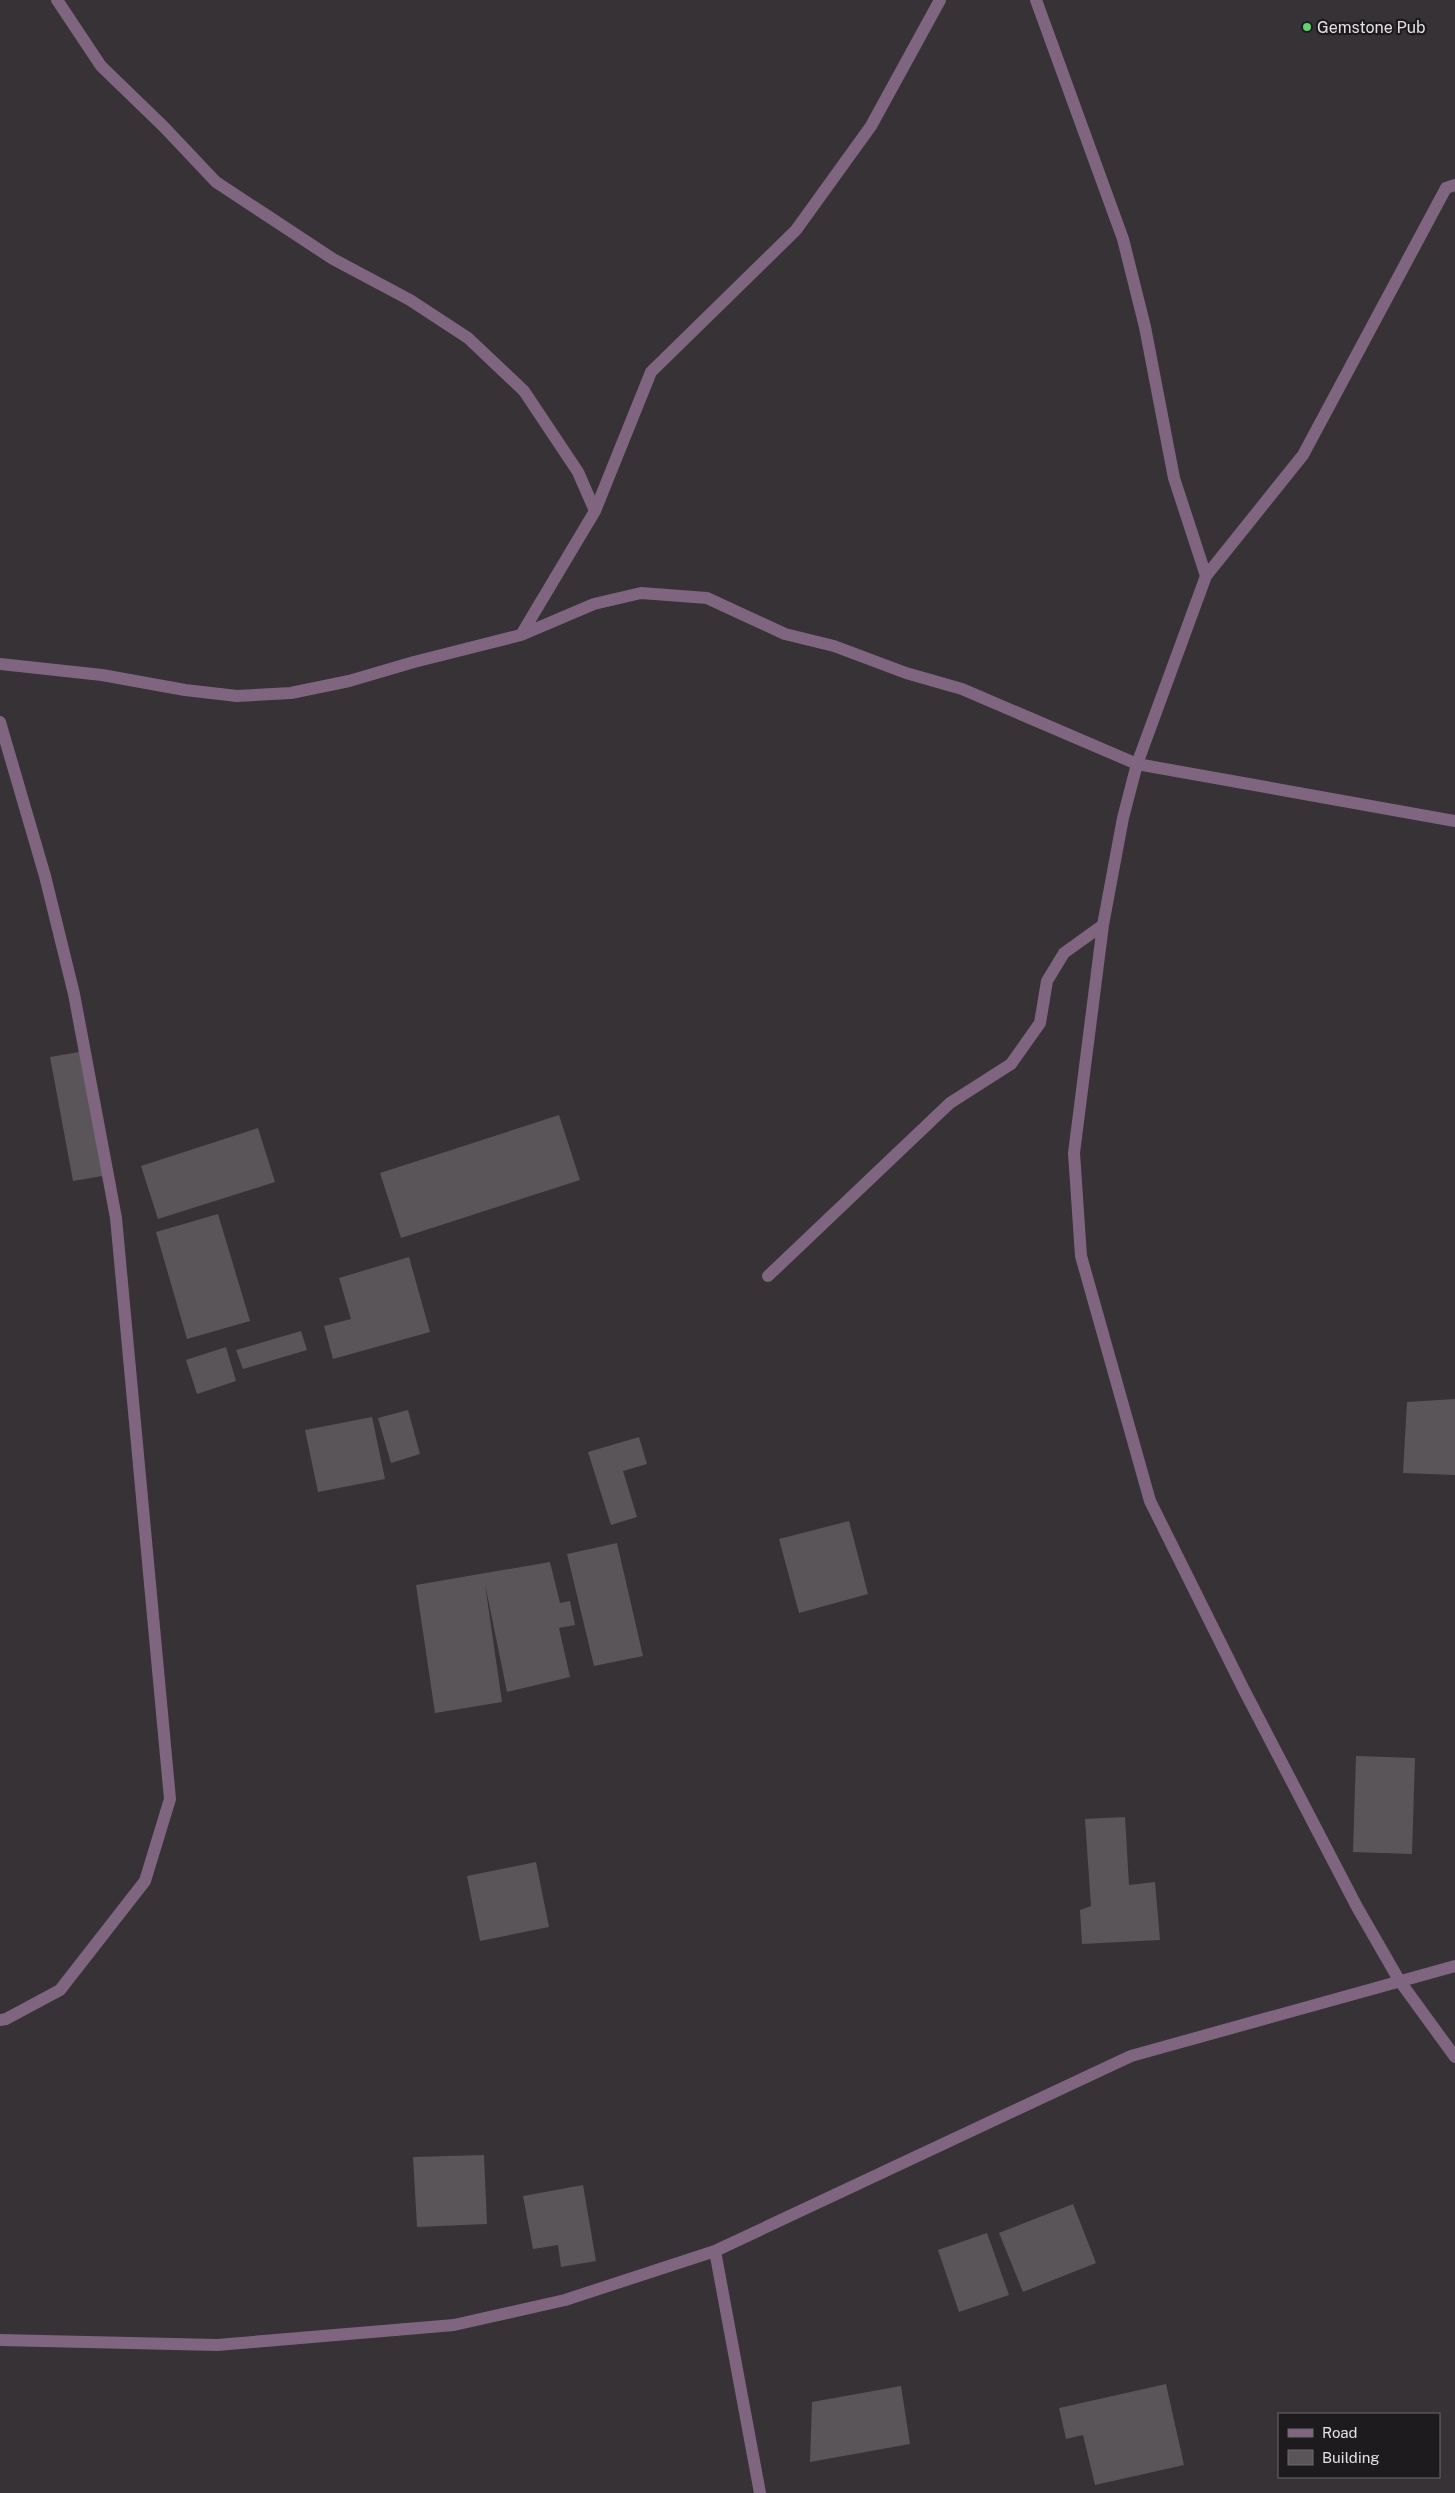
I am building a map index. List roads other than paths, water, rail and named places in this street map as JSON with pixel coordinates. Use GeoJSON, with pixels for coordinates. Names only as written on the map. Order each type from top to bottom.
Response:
{"type":"FeatureCollection","features":[{"type":"Feature","properties":{"kind":"street"},"geometry":{"type":"LineString","coordinates":[[57,0],[101,66],[164,127],[216,182],[333,259],[410,300],[468,338],[524,390],[578,472],[594,510]]}},
{"type":"Feature","properties":{"kind":"street"},"geometry":{"type":"LineString","coordinates":[[521,635],[594,510],[651,372],[796,230],[871,126],[940,0]]}},
{"type":"Feature","properties":{"kind":"street"},"geometry":{"type":"LineString","coordinates":[[1036,0],[1123,238],[1145,327],[1174,478],[1206,576]]}},
{"type":"Feature","properties":{"kind":"street"},"geometry":{"type":"LineString","coordinates":[[1455,185],[1446,188],[1304,455],[1206,576],[1137,764],[1124,818],[1103,925],[1074,1153],[1081,1256],[1150,1501],[1243,1688],[1357,1907],[1399,1980],[1455,2056]]}},
{"type":"Feature","properties":{"kind":"street"},"geometry":{"type":"LineString","coordinates":[[0,664],[102,675],[185,690],[237,696],[291,693],[349,682],[521,635],[594,604],[641,593],[706,598],[785,634],[834,646],[906,673],[962,689],[1137,764],[1455,821]]}},
{"type":"Feature","properties":{"kind":"street"},"geometry":{"type":"LineString","coordinates":[[0,722],[45,876],[74,994],[116,1218],[170,1799],[145,1881],[60,1990],[6,2019],[0,2020]]}},
{"type":"Feature","properties":{"kind":"street"},"geometry":{"type":"LineString","coordinates":[[768,1276],[950,1103],[1011,1064],[1040,1023],[1047,981],[1064,953],[1103,925]]}},
{"type":"Feature","properties":{"kind":"street"},"geometry":{"type":"LineString","coordinates":[[0,2340],[217,2345],[454,2325],[565,2300],[715,2251],[1131,2056],[1455,1966]]}},
{"type":"Feature","properties":{"kind":"street"},"geometry":{"type":"LineString","coordinates":[[715,2251],[760,2493]]}},
{"type":"Feature","properties":{"kind":"place","name":"Gemstone Pub"},"geometry":{"type":"Point","coordinates":[1307,27]}}]}
